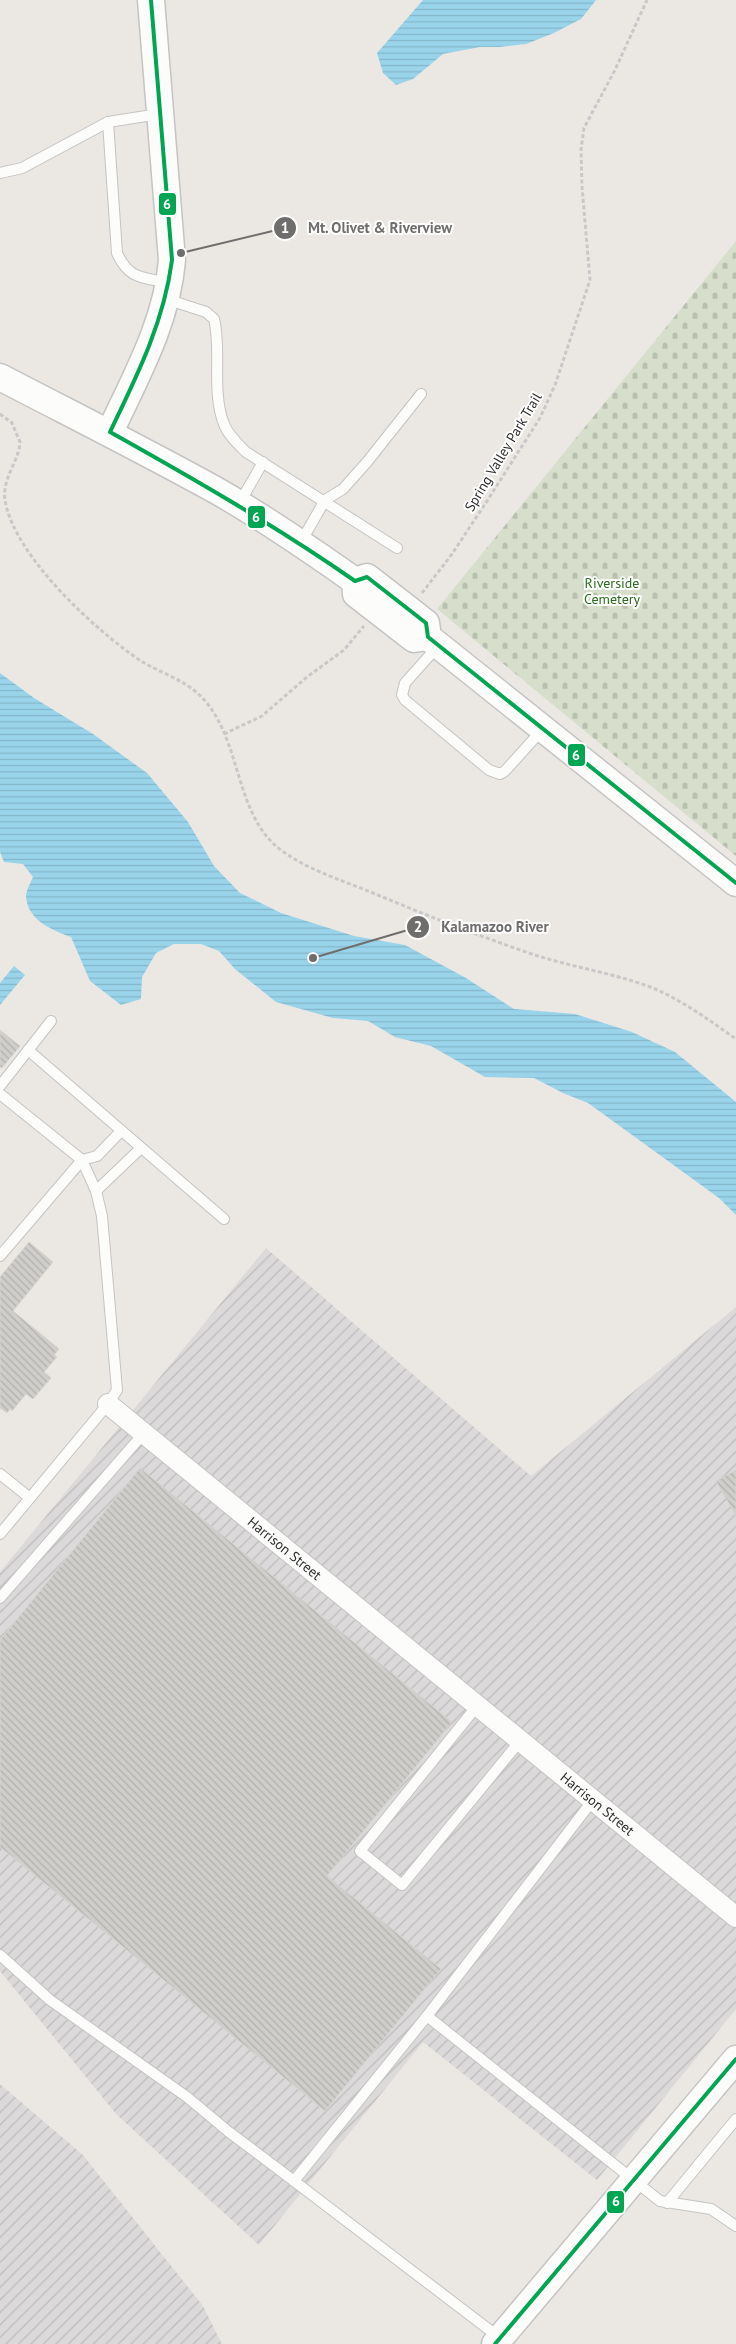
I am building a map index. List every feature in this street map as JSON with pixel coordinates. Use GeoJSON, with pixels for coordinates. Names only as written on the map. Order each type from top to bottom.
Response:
{"type":"FeatureCollection","features":[{"type":"Feature","properties":{"kind":"street"},"geometry":{"type":"LineString","coordinates":[[110,432],[153,341],[168,291],[172,260],[151,0]]}},
{"type":"Feature","properties":{"kind":"street"},"geometry":{"type":"LineString","coordinates":[[0,377],[110,432],[239,505],[301,543],[355,581]]}},
{"type":"Feature","properties":{"kind":"street"},"geometry":{"type":"LineString","coordinates":[[355,581],[367,577],[410,610],[426,623],[434,641],[542,730],[736,882]]}},
{"type":"Feature","properties":{"kind":"street"},"geometry":{"type":"LineString","coordinates":[[355,581],[356,594],[376,610],[414,638],[434,641]]}},
{"type":"Feature","properties":{"kind":"street","name":"Harrison Street"},"geometry":{"type":"LineString","coordinates":[[108,1404],[736,1917]]}},
{"type":"Feature","properties":{"kind":"street"},"geometry":{"type":"LineString","coordinates":[[498,2341],[736,2059]]}},
{"type":"Feature","properties":{"kind":"lane"},"geometry":{"type":"LineString","coordinates":[[0,173],[22,168],[108,122],[160,114]]}},
{"type":"Feature","properties":{"kind":"lane"},"geometry":{"type":"LineString","coordinates":[[108,122],[117,253],[123,266],[132,274],[168,291],[206,312],[214,319],[217,333],[216,380],[224,425],[246,452],[325,500],[397,548]]}},
{"type":"Feature","properties":{"kind":"lane"},"geometry":{"type":"LineString","coordinates":[[301,543],[325,500],[343,489],[421,394]]}},
{"type":"Feature","properties":{"kind":"lane"},"geometry":{"type":"LineString","coordinates":[[239,505],[263,462]]}},
{"type":"Feature","properties":{"kind":"lane"},"geometry":{"type":"LineString","coordinates":[[434,641],[405,683],[402,695],[405,700],[489,770],[500,774],[505,771],[542,730]]}},
{"type":"Feature","properties":{"kind":"lane"},"geometry":{"type":"LineString","coordinates":[[0,1086],[51,1021]]}},
{"type":"Feature","properties":{"kind":"lane"},"geometry":{"type":"LineString","coordinates":[[28,1050],[224,1219]]}},
{"type":"Feature","properties":{"kind":"lane"},"geometry":{"type":"LineString","coordinates":[[0,1094],[82,1160],[96,1191],[102,1216],[117,1390],[108,1404],[0,1534]]}},
{"type":"Feature","properties":{"kind":"lane"},"geometry":{"type":"LineString","coordinates":[[0,1256],[82,1160],[97,1156],[121,1131]]}},
{"type":"Feature","properties":{"kind":"lane"},"geometry":{"type":"LineString","coordinates":[[96,1191],[141,1148]]}},
{"type":"Feature","properties":{"kind":"lane"},"geometry":{"type":"LineString","coordinates":[[0,1598],[144,1433]]}},
{"type":"Feature","properties":{"kind":"lane"},"geometry":{"type":"LineString","coordinates":[[0,1474],[30,1498]]}},
{"type":"Feature","properties":{"kind":"lane"},"geometry":{"type":"LineString","coordinates":[[478,1706],[360,1851],[402,1885],[520,1741]]}},
{"type":"Feature","properties":{"kind":"lane"},"geometry":{"type":"LineString","coordinates":[[294,2181],[427,2016],[593,1800]]}},
{"type":"Feature","properties":{"kind":"lane"},"geometry":{"type":"LineString","coordinates":[[0,1955],[50,2000],[187,2096],[229,2132],[498,2341]]}},
{"type":"Feature","properties":{"kind":"lane"},"geometry":{"type":"LineString","coordinates":[[427,2016],[660,2201],[711,2209],[736,2226]]}},
{"type":"Feature","properties":{"kind":"lane"},"geometry":{"type":"LineString","coordinates":[[667,2203],[736,2119]]}},
{"type":"Feature","properties":{"kind":"path","name":"Spring Valley Park Trail"},"geometry":{"type":"LineString","coordinates":[[410,610],[452,554],[548,402],[590,280],[582,187],[581,150],[584,128],[612,77],[647,0]]}},
{"type":"Feature","properties":{"kind":"path"},"geometry":{"type":"LineString","coordinates":[[0,414],[12,424],[20,442],[7,479],[5,500],[16,532],[26,549],[67,598],[105,634],[145,663],[198,694],[218,718],[253,814],[261,830],[272,843],[298,861],[384,898],[527,953],[641,983],[684,1005],[736,1039]]}},
{"type":"Feature","properties":{"kind":"path"},"geometry":{"type":"LineString","coordinates":[[224,734],[262,716],[307,676],[344,650],[376,610]]}},
{"type":"Feature","properties":{"kind":"shaded area"},"geometry":{"type":"Polygon","coordinates":[[[266,1248],[531,1476],[736,1307],[736,2009],[597,2180],[423,2042],[259,2245],[116,2114],[0,1971],[0,1572],[266,1248]]]}},
{"type":"Feature","properties":{"kind":"shaded area"},"geometry":{"type":"Polygon","coordinates":[[[0,2084],[83,2155],[203,2306],[222,2344],[0,2344],[0,2084]]]}},
{"type":"Feature","properties":{"kind":"green space","name":"Riverside Cemetery"},"geometry":{"type":"Polygon","coordinates":[[[736,241],[736,856],[437,609],[736,241]]]}},
{"type":"Feature","properties":{"kind":"water"},"geometry":{"type":"Polygon","coordinates":[[[423,0],[596,0],[581,19],[554,33],[526,44],[480,47],[443,54],[413,79],[396,85],[383,73],[377,53],[423,0]]]}},
{"type":"Feature","properties":{"kind":"water"},"geometry":{"type":"Polygon","coordinates":[[[0,673],[34,698],[93,734],[147,773],[188,822],[214,866],[240,893],[281,913],[354,936],[405,945],[466,978],[514,1009],[575,1014],[632,1032],[675,1052],[736,1102],[736,1215],[719,1198],[588,1103],[534,1078],[485,1077],[431,1046],[395,1037],[368,1021],[333,1018],[276,1002],[235,969],[219,951],[201,944],[174,944],[156,953],[142,977],[141,999],[121,1005],[90,981],[71,937],[42,923],[31,912],[26,896],[33,877],[23,864],[4,862],[0,852],[0,673]]]}},
{"type":"Feature","properties":{"kind":"water"},"geometry":{"type":"Polygon","coordinates":[[[14,966],[25,975],[0,1005],[0,983],[14,966]]]}},
{"type":"Feature","properties":{"kind":"building"},"geometry":{"type":"Polygon","coordinates":[[[0,1030],[20,1046],[2,1068],[0,1067],[0,1030]]]}},
{"type":"Feature","properties":{"kind":"building"},"geometry":{"type":"Polygon","coordinates":[[[29,1242],[53,1262],[13,1311],[59,1349],[54,1355],[57,1357],[44,1372],[51,1378],[33,1399],[26,1394],[12,1411],[10,1409],[7,1413],[0,1408],[0,1277],[29,1242]]]}},
{"type":"Feature","properties":{"kind":"building"},"geometry":{"type":"Polygon","coordinates":[[[140,1468],[452,1722],[327,1876],[441,1969],[325,2111],[0,1847],[0,1640],[140,1468]]]}},
{"type":"Feature","properties":{"kind":"building"},"geometry":{"type":"Polygon","coordinates":[[[736,1470],[736,1516],[716,1481],[736,1470]]]}},
{"type":"Feature","properties":{"kind":"transit line","name":"6"},"geometry":{"type":"LineString","coordinates":[[151,0],[172,260],[163,305],[156,327],[110,432],[173,467],[295,541],[355,581],[367,577],[426,623],[428,637],[736,883]]}},
{"type":"Feature","properties":{"kind":"transit line","name":"6"},"geometry":{"type":"LineString","coordinates":[[495,2344],[736,2059]]}},
{"type":"Feature","properties":{"kind":"place","name":"Mt. Olivet & Riverview"},"geometry":{"type":"Point","coordinates":[181,253]}},
{"type":"Feature","properties":{"kind":"place","name":"Kalamazoo River"},"geometry":{"type":"Point","coordinates":[313,958]}}]}
